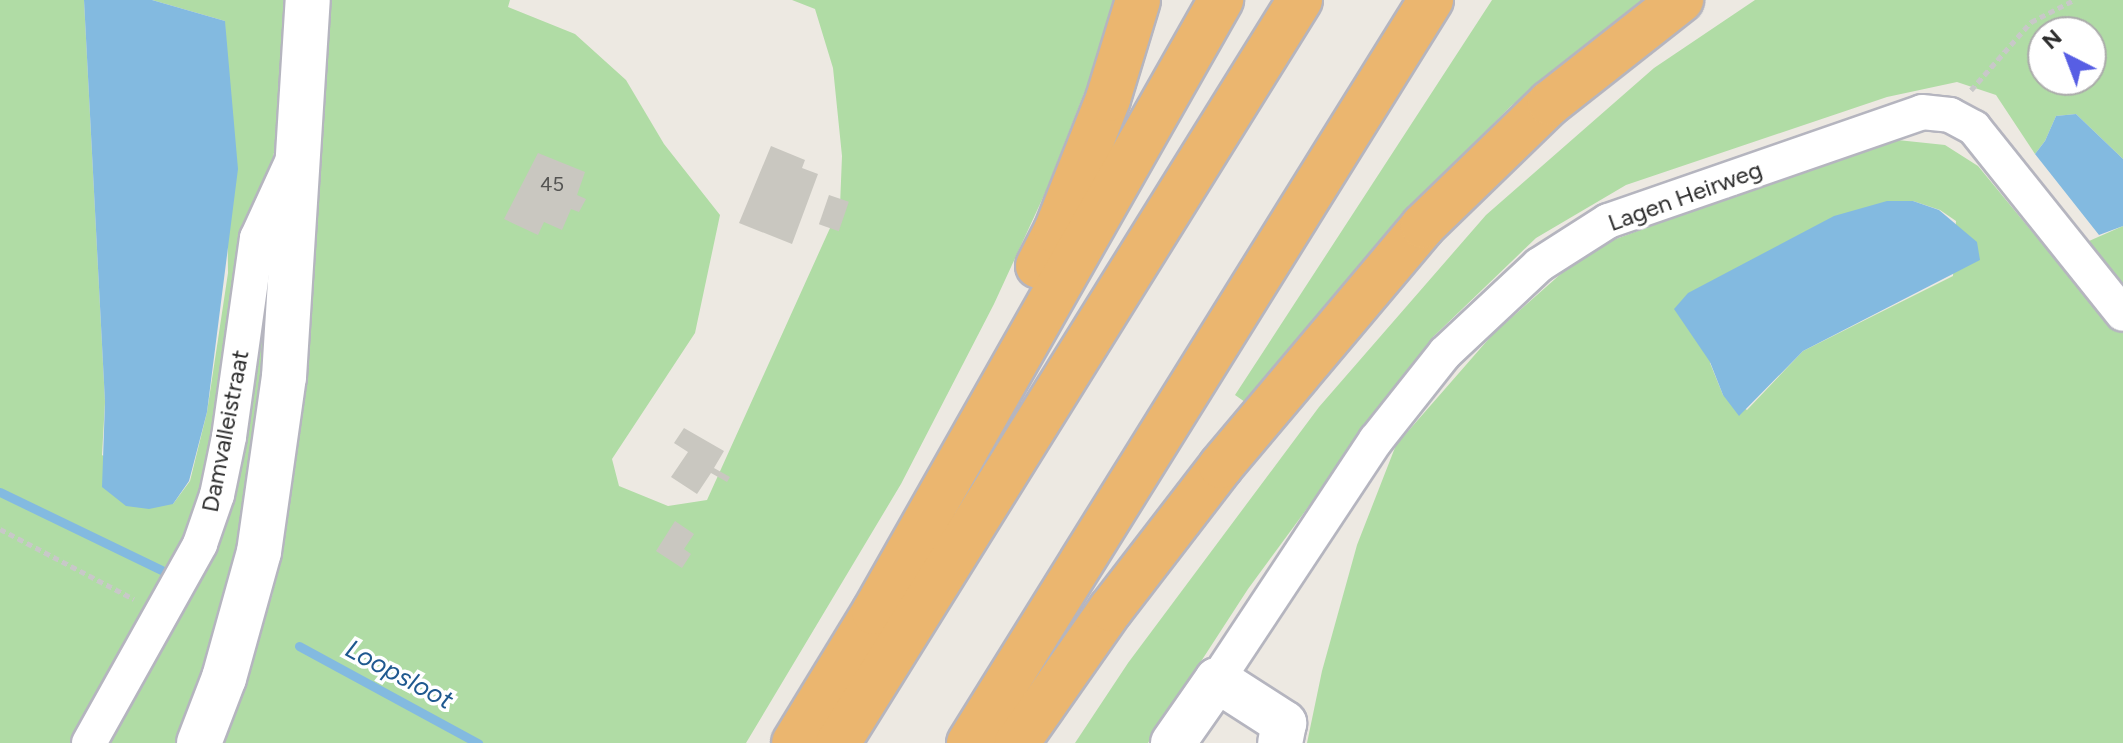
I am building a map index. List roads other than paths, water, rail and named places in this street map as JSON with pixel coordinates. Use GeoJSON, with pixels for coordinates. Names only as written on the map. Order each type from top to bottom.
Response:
{"type":"FeatureCollection","features":[{"type":"Feature","properties":{"kind":"highway"},"geometry":{"type":"LineString","coordinates":[[874,612],[961,417],[1056,231],[1108,99],[1138,0]]}},
{"type":"Feature","properties":{"kind":"highway"},"geometry":{"type":"LineString","coordinates":[[794,743],[874,612],[1221,0]]}},
{"type":"Feature","properties":{"kind":"highway"},"geometry":{"type":"LineString","coordinates":[[838,743],[1300,0]]}},
{"type":"Feature","properties":{"kind":"highway"},"geometry":{"type":"LineString","coordinates":[[969,743],[1431,0]]}},
{"type":"Feature","properties":{"kind":"highway"},"geometry":{"type":"LineString","coordinates":[[1017,743],[1111,609],[1221,466],[1423,226],[1550,103],[1681,0]]}},
{"type":"Feature","properties":{"kind":"street","name":"Damvalleistraat"},"geometry":{"type":"LineString","coordinates":[[199,743],[224,678],[259,552],[284,377],[308,0]]}},
{"type":"Feature","properties":{"kind":"street","name":"Lagen Heirweg"},"geometry":{"type":"LineString","coordinates":[[1217,680],[1376,440],[1445,353],[1539,265],[1608,221],[1922,112],[1950,115],[1974,128],[2123,314]]}},
{"type":"Feature","properties":{"kind":"street","name":"Damvalleistraat"},"geometry":{"type":"LineString","coordinates":[[89,743],[200,544],[217,495],[229,437],[257,238],[299,146]]}},
{"type":"Feature","properties":{"kind":"street"},"geometry":{"type":"LineString","coordinates":[[1173,743],[1217,680],[1284,723],[1280,743]]}},
{"type":"Feature","properties":{"kind":"water"},"geometry":{"type":"Polygon","coordinates":[[[84,0],[152,0],[225,21],[238,169],[207,412],[189,481],[173,504],[149,509],[126,506],[102,487],[105,402],[84,0]]]}},
{"type":"Feature","properties":{"kind":"water"},"geometry":{"type":"Polygon","coordinates":[[[2076,114],[2123,159],[2123,226],[2099,235],[2035,154],[2045,141],[2056,116],[2076,114]]]}},
{"type":"Feature","properties":{"kind":"water"},"geometry":{"type":"Polygon","coordinates":[[[1887,201],[1913,201],[1939,210],[1977,242],[1980,260],[1803,351],[1739,416],[1723,395],[1710,362],[1674,309],[1688,293],[1834,216],[1887,201]]]}},
{"type":"Feature","properties":{"kind":"waterway","name":"Loopsloot"},"geometry":{"type":"LineString","coordinates":[[0,492],[161,570]]}},
{"type":"Feature","properties":{"kind":"waterway","name":"Loopsloot"},"geometry":{"type":"LineString","coordinates":[[299,646],[478,743]]}}]}
